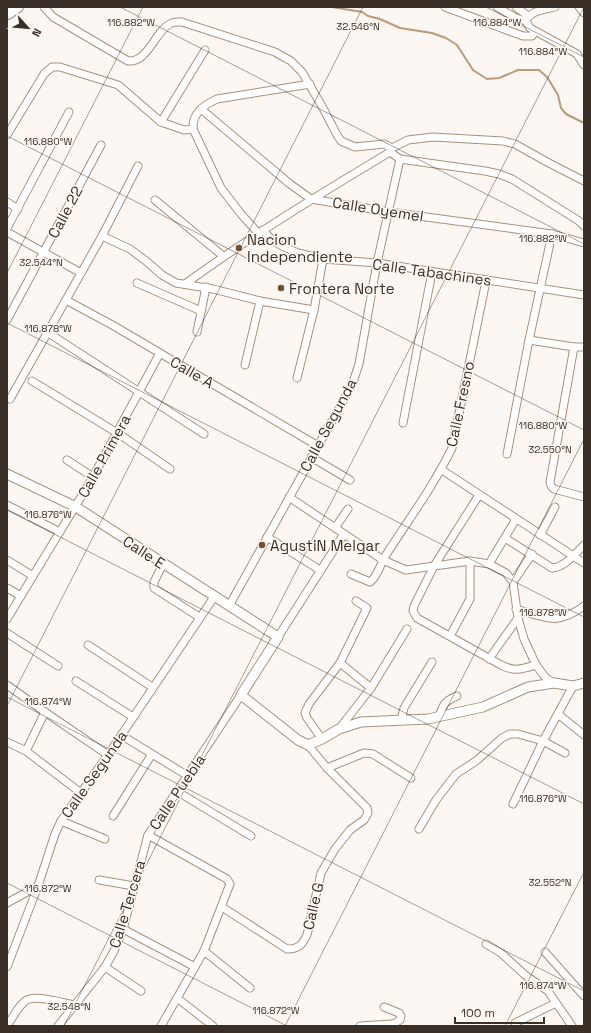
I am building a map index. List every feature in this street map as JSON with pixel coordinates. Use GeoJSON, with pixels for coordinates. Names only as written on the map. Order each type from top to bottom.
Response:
{"type":"FeatureCollection","features":[{"type":"Feature","properties":{"kind":"highway"},"geometry":{"type":"LineString","coordinates":[[10,12],[18,7]]}},
{"type":"Feature","properties":{"kind":"main road","name":"Calle E"},"geometry":{"type":"LineString","coordinates":[[7,474],[76,507],[278,637]]}},
{"type":"Feature","properties":{"kind":"main road","name":"Calle Puebla"},"geometry":{"type":"LineString","coordinates":[[242,695],[278,637]]}},
{"type":"Feature","properties":{"kind":"main road"},"geometry":{"type":"LineString","coordinates":[[242,695],[298,740],[308,745],[339,729],[361,722],[428,719],[483,707],[528,687],[554,683],[573,686],[584,683]]}},
{"type":"Feature","properties":{"kind":"street"},"geometry":{"type":"LineString","coordinates":[[44,7],[52,17],[128,61],[134,62],[141,58],[168,24],[176,22],[182,22],[275,52],[291,61],[302,72],[341,141],[355,147],[384,144],[400,158],[499,174],[512,179],[579,221],[584,226]]}},
{"type":"Feature","properties":{"kind":"street"},"geometry":{"type":"LineString","coordinates":[[446,7],[524,36],[532,36],[535,32]]}},
{"type":"Feature","properties":{"kind":"street"},"geometry":{"type":"LineString","coordinates":[[497,7],[516,18],[527,19]]}},
{"type":"Feature","properties":{"kind":"street"},"geometry":{"type":"LineString","coordinates":[[516,7],[527,19]]}},
{"type":"Feature","properties":{"kind":"street"},"geometry":{"type":"LineString","coordinates":[[554,7],[532,13],[527,19],[527,25],[535,32],[577,54],[584,65]]}},
{"type":"Feature","properties":{"kind":"street"},"geometry":{"type":"LineString","coordinates":[[579,7],[584,13]]}},
{"type":"Feature","properties":{"kind":"street"},"geometry":{"type":"LineString","coordinates":[[161,122],[205,50]]}},
{"type":"Feature","properties":{"kind":"street"},"geometry":{"type":"LineString","coordinates":[[7,135],[44,74],[52,68],[68,69],[118,85],[161,122],[184,130],[194,129],[193,123],[195,117],[201,109],[207,104],[217,100],[310,84]]}},
{"type":"Feature","properties":{"kind":"street","name":"Calle Oyemel"},"geometry":{"type":"LineString","coordinates":[[201,109],[290,184],[311,199],[389,212],[552,234],[584,243]]}},
{"type":"Feature","properties":{"kind":"street"},"geometry":{"type":"LineString","coordinates":[[7,228],[69,112]]}},
{"type":"Feature","properties":{"kind":"street","name":"Calle Tabachines"},"geometry":{"type":"LineString","coordinates":[[194,129],[221,188],[241,214],[260,231],[282,246],[323,259],[377,264],[584,295]]}},
{"type":"Feature","properties":{"kind":"street"},"geometry":{"type":"LineString","coordinates":[[185,284],[260,231],[408,140],[433,137],[504,141],[515,144],[584,181]]}},
{"type":"Feature","properties":{"kind":"street","name":"Calle 22"},"geometry":{"type":"LineString","coordinates":[[7,320],[101,145]]}},
{"type":"Feature","properties":{"kind":"street","name":"Calle Segunda"},"geometry":{"type":"LineString","coordinates":[[229,606],[288,497],[352,385],[356,375],[377,264],[400,158]]}},
{"type":"Feature","properties":{"kind":"street"},"geometry":{"type":"LineString","coordinates":[[10,399],[102,236],[138,166]]}},
{"type":"Feature","properties":{"kind":"street"},"geometry":{"type":"LineString","coordinates":[[155,200],[223,256]]}},
{"type":"Feature","properties":{"kind":"street"},"geometry":{"type":"LineString","coordinates":[[7,202],[18,209]]}},
{"type":"Feature","properties":{"kind":"street"},"geometry":{"type":"LineString","coordinates":[[7,232],[81,273]]}},
{"type":"Feature","properties":{"kind":"street"},"geometry":{"type":"LineString","coordinates":[[507,454],[552,234]]}},
{"type":"Feature","properties":{"kind":"street"},"geometry":{"type":"LineString","coordinates":[[102,236],[130,250],[176,283],[206,287],[260,301],[314,310]]}},
{"type":"Feature","properties":{"kind":"street"},"geometry":{"type":"LineString","coordinates":[[297,378],[314,310],[323,259]]}},
{"type":"Feature","properties":{"kind":"street"},"geometry":{"type":"LineString","coordinates":[[402,423],[432,272]]}},
{"type":"Feature","properties":{"kind":"street","name":"Calle Fresno"},"geometry":{"type":"LineString","coordinates":[[351,574],[370,582],[374,578],[383,560],[442,470],[452,448],[486,281]]}},
{"type":"Feature","properties":{"kind":"street"},"geometry":{"type":"LineString","coordinates":[[137,283],[201,311]]}},
{"type":"Feature","properties":{"kind":"street"},"geometry":{"type":"LineString","coordinates":[[197,332],[206,287]]}},
{"type":"Feature","properties":{"kind":"street","name":"Calle A"},"geometry":{"type":"LineString","coordinates":[[66,300],[114,326],[318,446]]}},
{"type":"Feature","properties":{"kind":"street"},"geometry":{"type":"LineString","coordinates":[[245,366],[260,301]]}},
{"type":"Feature","properties":{"kind":"street"},"geometry":{"type":"LineString","coordinates":[[47,332],[204,434]]}},
{"type":"Feature","properties":{"kind":"street"},"geometry":{"type":"LineString","coordinates":[[530,340],[574,347],[584,347]]}},
{"type":"Feature","properties":{"kind":"street"},"geometry":{"type":"LineString","coordinates":[[574,347],[550,482],[554,489],[584,496]]}},
{"type":"Feature","properties":{"kind":"street","name":"Calle Primera"},"geometry":{"type":"LineString","coordinates":[[7,619],[76,507],[160,353]]}},
{"type":"Feature","properties":{"kind":"street"},"geometry":{"type":"LineString","coordinates":[[32,381],[117,433],[170,469]]}},
{"type":"Feature","properties":{"kind":"street"},"geometry":{"type":"LineString","coordinates":[[312,456],[350,480]]}},
{"type":"Feature","properties":{"kind":"street"},"geometry":{"type":"LineString","coordinates":[[67,460],[93,477]]}},
{"type":"Feature","properties":{"kind":"street"},"geometry":{"type":"LineString","coordinates":[[442,470],[584,563]]}},
{"type":"Feature","properties":{"kind":"street"},"geometry":{"type":"LineString","coordinates":[[479,495],[434,566],[414,606],[413,611],[417,618],[489,659],[510,669],[519,670],[536,665]]}},
{"type":"Feature","properties":{"kind":"street"},"geometry":{"type":"LineString","coordinates":[[288,497],[383,560],[406,570],[470,561],[489,564],[506,573],[513,582],[516,609],[524,639],[536,665],[546,678],[554,683]]}},
{"type":"Feature","properties":{"kind":"street"},"geometry":{"type":"LineString","coordinates":[[7,505],[60,532]]}},
{"type":"Feature","properties":{"kind":"street"},"geometry":{"type":"LineString","coordinates":[[540,535],[555,507]]}},
{"type":"Feature","properties":{"kind":"street"},"geometry":{"type":"LineString","coordinates":[[335,528],[348,509]]}},
{"type":"Feature","properties":{"kind":"street"},"geometry":{"type":"LineString","coordinates":[[489,564],[516,519]]}},
{"type":"Feature","properties":{"kind":"street","name":"Calle Puebla"},"geometry":{"type":"LineString","coordinates":[[278,637],[344,534]]}},
{"type":"Feature","properties":{"kind":"street"},"geometry":{"type":"LineString","coordinates":[[267,537],[320,570]]}},
{"type":"Feature","properties":{"kind":"street"},"geometry":{"type":"LineString","coordinates":[[505,538],[552,568],[559,567],[573,557],[584,546]]}},
{"type":"Feature","properties":{"kind":"street"},"geometry":{"type":"LineString","coordinates":[[513,582],[532,554]]}},
{"type":"Feature","properties":{"kind":"street"},"geometry":{"type":"LineString","coordinates":[[7,560],[33,576]]}},
{"type":"Feature","properties":{"kind":"street"},"geometry":{"type":"LineString","coordinates":[[450,636],[470,600],[470,561]]}},
{"type":"Feature","properties":{"kind":"street"},"geometry":{"type":"LineString","coordinates":[[163,564],[154,582],[154,588],[199,617]]}},
{"type":"Feature","properties":{"kind":"street"},"geometry":{"type":"LineString","coordinates":[[7,588],[21,596]]}},
{"type":"Feature","properties":{"kind":"street","name":"Calle Segunda"},"geometry":{"type":"LineString","coordinates":[[7,967],[61,821],[108,755],[152,687],[214,597]]}},
{"type":"Feature","properties":{"kind":"street"},"geometry":{"type":"LineString","coordinates":[[322,739],[305,713],[309,704],[340,663],[367,608],[356,601]]}},
{"type":"Feature","properties":{"kind":"street"},"geometry":{"type":"LineString","coordinates":[[516,609],[550,619],[562,618],[575,613],[584,606]]}},
{"type":"Feature","properties":{"kind":"street"},"geometry":{"type":"LineString","coordinates":[[489,659],[518,618]]}},
{"type":"Feature","properties":{"kind":"street"},"geometry":{"type":"LineString","coordinates":[[339,729],[371,688],[407,629]]}},
{"type":"Feature","properties":{"kind":"street"},"geometry":{"type":"LineString","coordinates":[[7,633],[58,666]]}},
{"type":"Feature","properties":{"kind":"street"},"geometry":{"type":"LineString","coordinates":[[88,645],[152,687]]}},
{"type":"Feature","properties":{"kind":"street"},"geometry":{"type":"LineString","coordinates":[[401,720],[404,708],[432,662]]}},
{"type":"Feature","properties":{"kind":"street"},"geometry":{"type":"LineString","coordinates":[[340,663],[371,688]]}},
{"type":"Feature","properties":{"kind":"street"},"geometry":{"type":"LineString","coordinates":[[76,681],[133,717]]}},
{"type":"Feature","properties":{"kind":"street"},"geometry":{"type":"LineString","coordinates":[[7,686],[108,755]]}},
{"type":"Feature","properties":{"kind":"street"},"geometry":{"type":"LineString","coordinates":[[513,804],[573,686]]}},
{"type":"Feature","properties":{"kind":"street","name":"Calle Puebla"},"geometry":{"type":"LineString","coordinates":[[161,1026],[204,951],[230,884],[227,879],[148,836],[242,695]]}},
{"type":"Feature","properties":{"kind":"street"},"geometry":{"type":"LineString","coordinates":[[439,717],[442,707],[448,700],[457,696]]}},
{"type":"Feature","properties":{"kind":"street"},"geometry":{"type":"LineString","coordinates":[[26,751],[45,712]]}},
{"type":"Feature","properties":{"kind":"street"},"geometry":{"type":"LineString","coordinates":[[558,714],[584,735]]}},
{"type":"Feature","properties":{"kind":"street"},"geometry":{"type":"LineString","coordinates":[[419,829],[436,800],[456,774],[476,760],[502,738],[510,734],[518,734],[544,741],[565,753]]}},
{"type":"Feature","properties":{"kind":"street"},"geometry":{"type":"LineString","coordinates":[[121,735],[188,776]]}},
{"type":"Feature","properties":{"kind":"street"},"geometry":{"type":"LineString","coordinates":[[7,742],[26,751],[81,793]]}},
{"type":"Feature","properties":{"kind":"street"},"geometry":{"type":"LineString","coordinates":[[308,745],[327,768],[364,753],[373,754],[411,778]]}},
{"type":"Feature","properties":{"kind":"street"},"geometry":{"type":"LineString","coordinates":[[113,816],[152,754]]}},
{"type":"Feature","properties":{"kind":"street","name":"Calle G"},"geometry":{"type":"LineString","coordinates":[[222,907],[287,949],[295,949],[302,943],[307,935],[321,874],[335,849],[350,830],[366,817],[368,813],[367,808],[327,768]]}},
{"type":"Feature","properties":{"kind":"street"},"geometry":{"type":"LineString","coordinates":[[178,792],[251,836]]}},
{"type":"Feature","properties":{"kind":"street"},"geometry":{"type":"LineString","coordinates":[[61,821],[105,839]]}},
{"type":"Feature","properties":{"kind":"street","name":"Calle Tercera"},"geometry":{"type":"LineString","coordinates":[[58,1026],[105,967],[114,951],[123,928],[148,836]]}},
{"type":"Feature","properties":{"kind":"street"},"geometry":{"type":"LineString","coordinates":[[99,880],[134,886]]}},
{"type":"Feature","properties":{"kind":"street"},"geometry":{"type":"LineString","coordinates":[[9,900],[38,886]]}},
{"type":"Feature","properties":{"kind":"street"},"geometry":{"type":"LineString","coordinates":[[123,928],[195,967]]}},
{"type":"Feature","properties":{"kind":"street"},"geometry":{"type":"LineString","coordinates":[[486,944],[501,953],[525,975],[548,991],[572,1026]]}},
{"type":"Feature","properties":{"kind":"street"},"geometry":{"type":"LineString","coordinates":[[204,951],[250,988]]}},
{"type":"Feature","properties":{"kind":"street"},"geometry":{"type":"LineString","coordinates":[[545,952],[584,996]]}},
{"type":"Feature","properties":{"kind":"street"},"geometry":{"type":"LineString","coordinates":[[105,967],[141,991]]}},
{"type":"Feature","properties":{"kind":"street"},"geometry":{"type":"LineString","coordinates":[[7,1025],[23,1002],[28,999],[37,998],[75,1005]]}},
{"type":"Feature","properties":{"kind":"street"},"geometry":{"type":"LineString","coordinates":[[177,998],[213,1026]]}},
{"type":"Feature","properties":{"kind":"street"},"geometry":{"type":"LineString","coordinates":[[515,1023],[556,1003]]}},
{"type":"Feature","properties":{"kind":"street"},"geometry":{"type":"LineString","coordinates":[[360,1026],[391,1025],[400,1020],[400,1013],[384,1007]]}},
{"type":"Feature","properties":{"kind":"waterway"},"geometry":{"type":"LineString","coordinates":[[332,7],[362,12],[368,16],[380,19],[400,28],[432,33],[446,38],[457,45],[473,70],[487,79],[499,78],[518,70],[539,70],[547,77],[558,95],[561,108],[566,114],[584,123]]}},
{"type":"Feature","properties":{"kind":"place","name":"Nacion Independiente"},"geometry":{"type":"Point","coordinates":[239,248]}},
{"type":"Feature","properties":{"kind":"place","name":"Frontera Norte"},"geometry":{"type":"Point","coordinates":[281,288]}},
{"type":"Feature","properties":{"kind":"place","name":"AgustiN Melgar"},"geometry":{"type":"Point","coordinates":[262,545]}}]}
